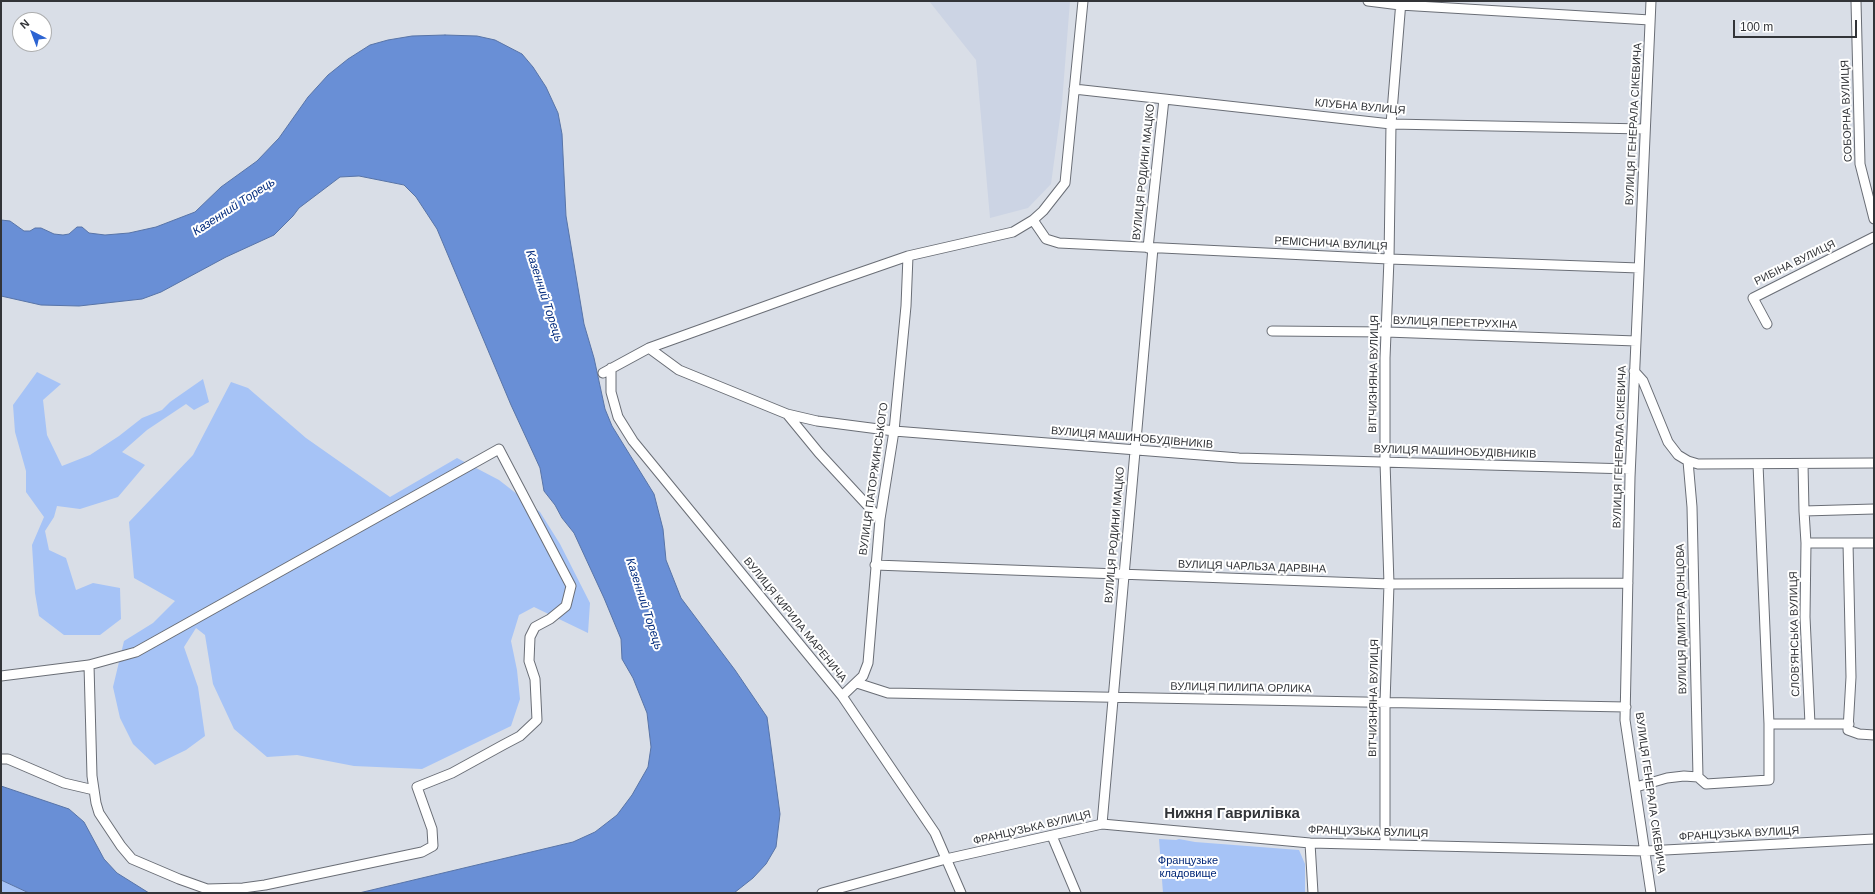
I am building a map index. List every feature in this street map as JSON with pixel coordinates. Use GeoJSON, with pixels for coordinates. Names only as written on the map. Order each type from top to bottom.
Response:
{"type":"FeatureCollection","features":[{"type":"Feature","properties":{"kind":"street"},"geometry":{"type":"LineString","coordinates":[[603,373],[649,348],[908,256],[1013,232],[1033,220],[1043,211],[1064,183],[1082,1]]}},
{"type":"Feature","properties":{"kind":"street"},"geometry":{"type":"LineString","coordinates":[[1368,1],[1650,20]]}},
{"type":"Feature","properties":{"kind":"street","name":"ВУЛИЦЯ ГЕНЕРАЛА СІКЕВИЧА"},"geometry":{"type":"LineString","coordinates":[[1651,1],[1630,469],[1626,707],[1626,720],[1651,893]]}},
{"type":"Feature","properties":{"kind":"street","name":"СОБОРНА ВУЛИЦЯ"},"geometry":{"type":"LineString","coordinates":[[1856,1],[1860,164],[1874,219]]}},
{"type":"Feature","properties":{"kind":"street","name":"ВІТЧИЗНЯНА ВУЛИЦЯ"},"geometry":{"type":"LineString","coordinates":[[1385,844],[1385,703],[1389,584],[1385,462],[1386,332],[1389,259],[1391,124],[1400,3]]}},
{"type":"Feature","properties":{"kind":"street","name":"КЛУБНА ВУЛИЦЯ"},"geometry":{"type":"LineString","coordinates":[[1074,90],[1391,124],[1646,129]]}},
{"type":"Feature","properties":{"kind":"street","name":"ВУЛИЦЯ РОДИНИ МАЦКО"},"geometry":{"type":"LineString","coordinates":[[1102,824],[1135,450],[1150,248],[1164,99]]}},
{"type":"Feature","properties":{"kind":"street","name":"РЕМІСНИЧА ВУЛИЦЯ"},"geometry":{"type":"LineString","coordinates":[[1033,220],[1046,239],[1058,243],[1389,259],[1639,268]]}},
{"type":"Feature","properties":{"kind":"street","name":"РИБІНА ВУЛИЦЯ"},"geometry":{"type":"LineString","coordinates":[[1766,324],[1753,298],[1874,237]]}},
{"type":"Feature","properties":{"kind":"street","name":"ВУЛИЦЯ ПАТОРЖИНСЬКОГО"},"geometry":{"type":"LineString","coordinates":[[842,696],[863,676],[868,663],[880,519],[894,431],[906,306],[908,256]]}},
{"type":"Feature","properties":{"kind":"street","name":"ВУЛИЦЯ ПЕРЕТРУХІНА"},"geometry":{"type":"LineString","coordinates":[[1272,331],[1386,332],[1636,341]]}},
{"type":"Feature","properties":{"kind":"street","name":"ВУЛИЦЯ МАШИНОБУДІВНИКІВ"},"geometry":{"type":"LineString","coordinates":[[649,348],[679,370],[787,414],[817,421],[894,431],[1239,458],[1630,469]]}},
{"type":"Feature","properties":{"kind":"street","name":"ВУЛИЦЯ КИРИЛА МАРЕНИЧА"},"geometry":{"type":"LineString","coordinates":[[611,368],[611,392],[618,416],[633,441],[842,696],[935,833],[961,893]]}},
{"type":"Feature","properties":{"kind":"street"},"geometry":{"type":"LineString","coordinates":[[1634,371],[1643,381],[1668,442],[1678,454],[1688,461],[1698,464],[1874,463]]}},
{"type":"Feature","properties":{"kind":"street"},"geometry":{"type":"LineString","coordinates":[[787,414],[819,453],[880,519]]}},
{"type":"Feature","properties":{"kind":"street"},"geometry":{"type":"LineString","coordinates":[[1,676],[90,665],[136,652],[499,449],[571,586],[566,606],[550,619],[535,626],[530,637],[529,661],[535,679],[537,720],[520,736],[452,773],[418,787],[432,829],[433,846],[422,852],[265,885],[243,888],[207,889],[132,859],[99,813],[94,790],[90,740],[90,665]]}},
{"type":"Feature","properties":{"kind":"street","name":"ВУЛИЦЯ ДМИТРА ДОНЦОВА"},"geometry":{"type":"LineString","coordinates":[[1688,461],[1692,507],[1698,777]]}},
{"type":"Feature","properties":{"kind":"street"},"geometry":{"type":"LineString","coordinates":[[1636,787],[1667,778],[1698,777],[1706,784],[1769,780],[1769,724],[1758,464]]}},
{"type":"Feature","properties":{"kind":"street","name":"СЛОВ'ЯНСЬКА ВУЛИЦЯ"},"geometry":{"type":"LineString","coordinates":[[1803,464],[1806,543],[1805,617],[1810,724]]}},
{"type":"Feature","properties":{"kind":"street"},"geometry":{"type":"LineString","coordinates":[[1804,511],[1874,509]]}},
{"type":"Feature","properties":{"kind":"street"},"geometry":{"type":"LineString","coordinates":[[1806,543],[1874,543]]}},
{"type":"Feature","properties":{"kind":"street"},"geometry":{"type":"LineString","coordinates":[[1848,543],[1851,676],[1848,730],[1859,734],[1874,735]]}},
{"type":"Feature","properties":{"kind":"street","name":"ВУЛИЦЯ ЧАРЛЬЗА ДАРВІНА"},"geometry":{"type":"LineString","coordinates":[[875,565],[1389,584],[1628,583]]}},
{"type":"Feature","properties":{"kind":"street","name":"ВУЛИЦЯ ПИЛИПА ОРЛИКА"},"geometry":{"type":"LineString","coordinates":[[857,683],[888,693],[1626,707]]}},
{"type":"Feature","properties":{"kind":"street"},"geometry":{"type":"LineString","coordinates":[[1769,724],[1849,724]]}},
{"type":"Feature","properties":{"kind":"street"},"geometry":{"type":"LineString","coordinates":[[1,759],[8,759],[64,783],[94,790]]}},
{"type":"Feature","properties":{"kind":"street","name":"ФРАНЦУЗЬКА ВУЛИЦЯ"},"geometry":{"type":"LineString","coordinates":[[822,893],[946,859],[1102,824],[1310,843],[1646,851],[1874,839]]}},
{"type":"Feature","properties":{"kind":"street"},"geometry":{"type":"LineString","coordinates":[[1052,836],[1076,893]]}},
{"type":"Feature","properties":{"kind":"street"},"geometry":{"type":"LineString","coordinates":[[1310,843],[1313,893]]}},
{"type":"Feature","properties":{"kind":"shaded area"},"geometry":{"type":"Polygon","coordinates":[[[929,1],[1070,1],[1062,103],[1051,184],[1028,208],[990,218],[976,60],[929,1]]]}},
{"type":"Feature","properties":{"kind":"green space"},"geometry":{"type":"Polygon","coordinates":[[[37,372],[61,384],[43,400],[47,435],[62,466],[90,455],[119,436],[142,418],[162,410],[170,402],[203,379],[209,402],[194,410],[186,404],[147,430],[122,452],[145,465],[118,497],[80,509],[57,506],[54,517],[45,531],[49,550],[66,558],[76,590],[93,583],[120,588],[121,619],[100,635],[64,635],[39,616],[35,593],[32,545],[44,517],[26,492],[26,471],[15,432],[13,405],[37,372]]]}},
{"type":"Feature","properties":{"kind":"green space"},"geometry":{"type":"Polygon","coordinates":[[[231,382],[248,388],[306,438],[390,497],[457,458],[499,480],[540,512],[560,544],[590,603],[588,633],[534,607],[519,615],[511,641],[517,670],[520,699],[511,726],[422,769],[354,766],[297,755],[267,757],[234,729],[213,684],[205,635],[196,628],[184,647],[198,687],[205,736],[186,750],[155,765],[133,744],[120,718],[113,687],[124,641],[153,623],[175,601],[134,578],[129,522],[193,455],[231,382]]]}},
{"type":"Feature","properties":{"kind":"green space","name":"Французьке кладовище"},"geometry":{"type":"Polygon","coordinates":[[[1159,839],[1179,839],[1195,842],[1299,850],[1305,864],[1305,893],[1163,893],[1159,839]]]}},
{"type":"Feature","properties":{"kind":"green space"},"geometry":{"type":"Polygon","coordinates":[[[1,880],[9,884],[29,893],[1,893],[1,880]]]}},
{"type":"Feature","properties":{"kind":"water","name":"Казенний Торець"},"geometry":{"type":"Polygon","coordinates":[[[412,36],[477,36],[495,40],[522,54],[533,67],[546,87],[558,113],[562,134],[566,216],[584,324],[594,358],[605,409],[612,426],[654,494],[663,529],[666,560],[681,598],[735,670],[767,717],[780,814],[776,847],[766,864],[753,878],[734,893],[359,893],[573,842],[595,832],[617,815],[632,795],[648,767],[651,747],[647,713],[633,678],[622,659],[621,639],[604,598],[574,533],[544,491],[540,468],[511,405],[437,229],[416,197],[404,185],[359,176],[340,177],[299,208],[274,235],[226,257],[161,292],[142,299],[79,306],[41,305],[1,296],[1,220],[10,221],[24,231],[41,228],[54,234],[63,235],[69,234],[77,227],[82,227],[89,233],[105,235],[129,233],[156,227],[195,212],[221,187],[257,161],[279,138],[308,97],[328,75],[348,59],[370,45],[388,40],[412,36]]]}},
{"type":"Feature","properties":{"kind":"water"},"geometry":{"type":"Polygon","coordinates":[[[1,786],[69,809],[84,822],[104,859],[117,873],[149,893],[29,893],[1,880],[1,786]]]}},
{"type":"Feature","properties":{"kind":"district","name":"Нижня Гаврилівка"},"geometry":{"type":"Point","coordinates":[1232,814]}}]}
